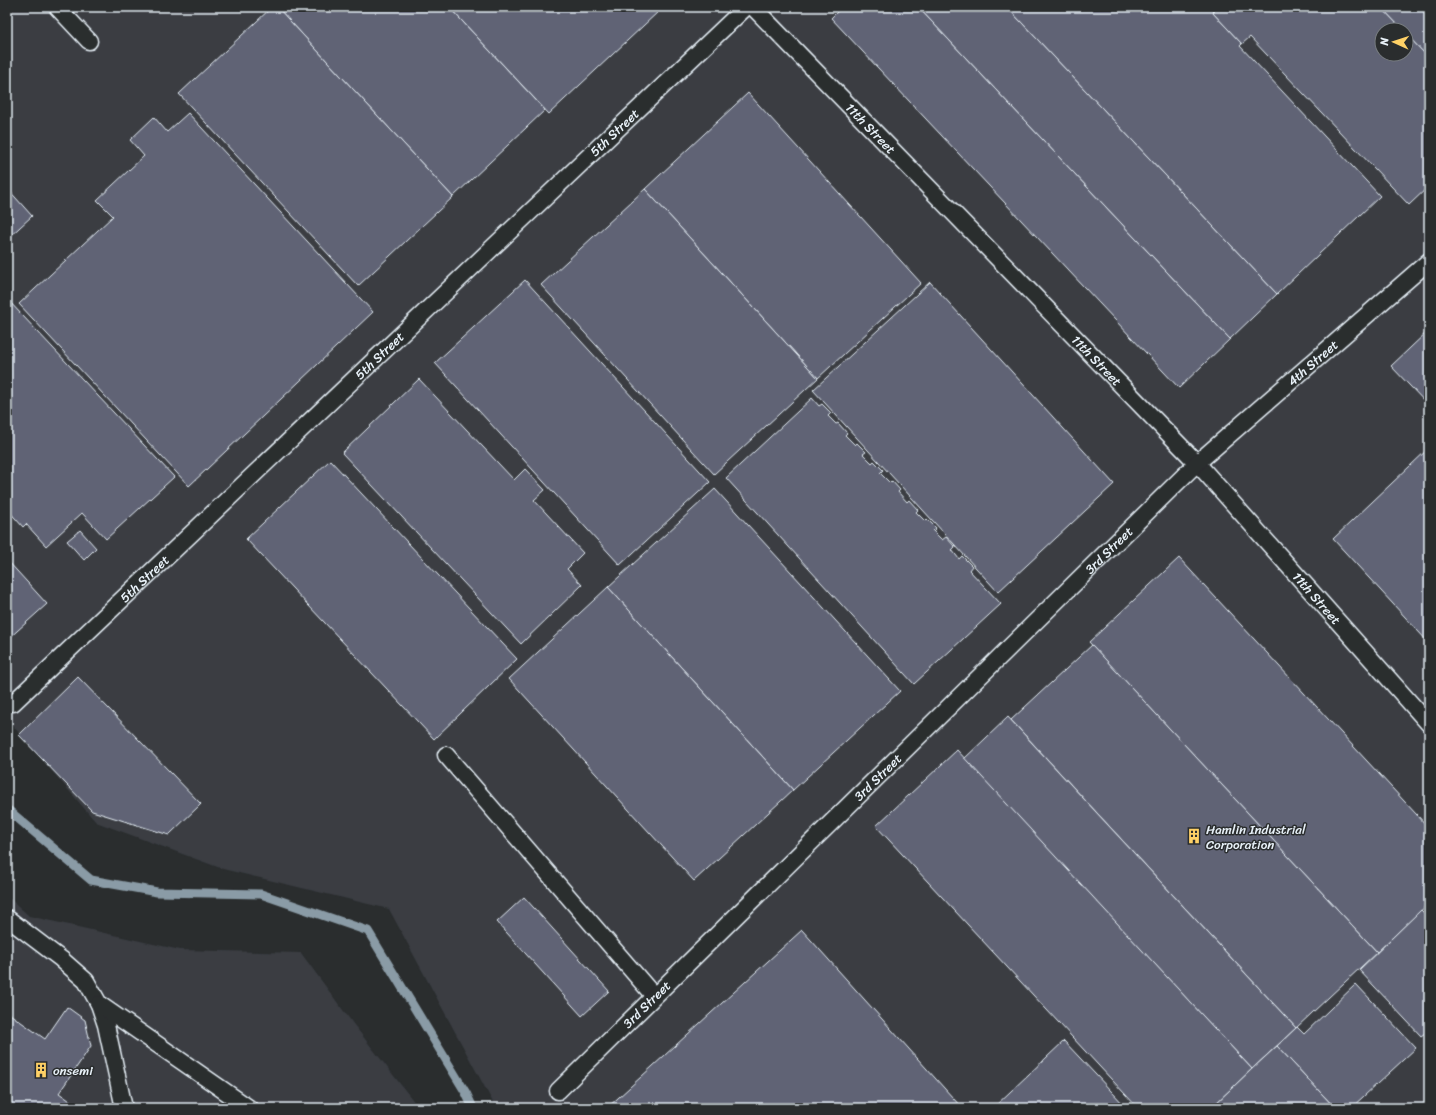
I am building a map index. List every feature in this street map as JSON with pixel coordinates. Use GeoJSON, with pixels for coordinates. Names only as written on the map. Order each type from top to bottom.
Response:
{"type":"FeatureCollection","features":[{"type":"Feature","properties":{"kind":"lane"},"geometry":{"type":"LineString","coordinates":[[57,7],[89,41]]}},
{"type":"Feature","properties":{"kind":"lane","name":"5th Street"},"geometry":{"type":"LineString","coordinates":[[13,703],[746,7]]}},
{"type":"Feature","properties":{"kind":"lane","name":"11th Street"},"geometry":{"type":"LineString","coordinates":[[752,7],[1197,463],[1429,724]]}},
{"type":"Feature","properties":{"kind":"lane","name":"4th Street"},"geometry":{"type":"LineString","coordinates":[[1197,463],[1429,261]]}},
{"type":"Feature","properties":{"kind":"lane","name":"3rd Street"},"geometry":{"type":"LineString","coordinates":[[558,1091],[1197,463]]}},
{"type":"Feature","properties":{"kind":"lane"},"geometry":{"type":"LineString","coordinates":[[446,755],[654,996]]}},
{"type":"Feature","properties":{"kind":"lane"},"geometry":{"type":"LineString","coordinates":[[7,918],[61,959],[86,981],[99,1004],[106,1025],[124,1108]]}},
{"type":"Feature","properties":{"kind":"lane"},"geometry":{"type":"LineString","coordinates":[[99,1004],[249,1108]]}},
{"type":"Feature","properties":{"kind":"shaded area"},"geometry":{"type":"Polygon","coordinates":[[[7,7],[1429,7],[1429,1108],[496,1108],[389,909],[223,869],[96,822],[7,719],[7,7]]]}},
{"type":"Feature","properties":{"kind":"shaded area"},"geometry":{"type":"Polygon","coordinates":[[[7,896],[29,916],[180,950],[301,953],[354,1025],[419,1108],[7,1108],[7,896]]]}},
{"type":"Feature","properties":{"kind":"building"},"geometry":{"type":"Polygon","coordinates":[[[277,7],[449,7],[545,110],[453,197],[277,7]]]}},
{"type":"Feature","properties":{"kind":"building"},"geometry":{"type":"Polygon","coordinates":[[[277,7],[453,197],[358,286],[179,94],[271,8],[277,7]]]}},
{"type":"Feature","properties":{"kind":"building"},"geometry":{"type":"Polygon","coordinates":[[[449,7],[656,7],[659,11],[549,114],[449,7]]]}},
{"type":"Feature","properties":{"kind":"building"},"geometry":{"type":"Polygon","coordinates":[[[842,7],[918,7],[1230,339],[1179,388],[831,18],[842,7]]]}},
{"type":"Feature","properties":{"kind":"building"},"geometry":{"type":"Polygon","coordinates":[[[918,7],[1007,7],[1277,294],[1230,339],[918,7]]]}},
{"type":"Feature","properties":{"kind":"building"},"geometry":{"type":"Polygon","coordinates":[[[1007,7],[1209,7],[1242,44],[1240,46],[1380,196],[1277,294],[1007,7]]]}},
{"type":"Feature","properties":{"kind":"building"},"geometry":{"type":"Polygon","coordinates":[[[1219,7],[1381,7],[1395,22],[1374,22],[1374,62],[1414,62],[1414,42],[1429,58],[1429,186],[1409,205],[1250,37],[1242,44],[1213,13],[1219,7]]]}},
{"type":"Feature","properties":{"kind":"building"},"geometry":{"type":"Polygon","coordinates":[[[1381,7],[1429,7],[1429,58],[1414,42],[1414,22],[1395,22],[1381,7]]]}},
{"type":"Feature","properties":{"kind":"building"},"geometry":{"type":"Polygon","coordinates":[[[748,93],[921,283],[818,378],[645,189],[748,93]]]}},
{"type":"Feature","properties":{"kind":"building"},"geometry":{"type":"Polygon","coordinates":[[[188,113],[373,312],[189,486],[19,304],[113,216],[97,200],[144,156],[130,140],[154,117],[167,132],[188,113]]]}},
{"type":"Feature","properties":{"kind":"building"},"geometry":{"type":"Polygon","coordinates":[[[7,188],[32,216],[7,239],[7,188]]]}},
{"type":"Feature","properties":{"kind":"building"},"geometry":{"type":"Polygon","coordinates":[[[645,189],[818,378],[714,474],[541,285],[645,189]]]}},
{"type":"Feature","properties":{"kind":"building"},"geometry":{"type":"Polygon","coordinates":[[[525,280],[710,482],[620,565],[435,363],[525,280]]]}},
{"type":"Feature","properties":{"kind":"building"},"geometry":{"type":"Polygon","coordinates":[[[930,282],[1114,484],[998,592],[813,390],[930,282]]]}},
{"type":"Feature","properties":{"kind":"building"},"geometry":{"type":"Polygon","coordinates":[[[7,299],[174,477],[106,539],[82,513],[46,546],[26,524],[23,527],[7,509],[7,299]]]}},
{"type":"Feature","properties":{"kind":"building"},"geometry":{"type":"Polygon","coordinates":[[[1429,330],[1429,406],[1391,366],[1429,330]]]}},
{"type":"Feature","properties":{"kind":"building"},"geometry":{"type":"Polygon","coordinates":[[[419,379],[514,480],[525,469],[545,490],[534,500],[583,553],[567,569],[582,585],[521,644],[342,453],[419,379]]]}},
{"type":"Feature","properties":{"kind":"building"},"geometry":{"type":"Polygon","coordinates":[[[812,398],[819,406],[822,404],[831,413],[828,416],[836,424],[838,423],[847,433],[845,435],[855,445],[857,443],[866,452],[863,454],[872,463],[874,461],[883,470],[880,473],[890,483],[892,481],[900,490],[898,492],[907,502],[909,500],[918,510],[916,512],[925,521],[927,519],[936,528],[933,531],[942,540],[946,537],[955,547],[952,550],[959,559],[962,556],[972,566],[969,570],[1001,604],[914,684],[726,478],[812,398]]]}},
{"type":"Feature","properties":{"kind":"building"},"geometry":{"type":"Polygon","coordinates":[[[1429,448],[1429,643],[1333,539],[1429,448]]]}},
{"type":"Feature","properties":{"kind":"building"},"geometry":{"type":"Polygon","coordinates":[[[330,460],[517,659],[434,739],[246,539],[330,460]]]}},
{"type":"Feature","properties":{"kind":"building"},"geometry":{"type":"Polygon","coordinates":[[[715,489],[900,691],[793,790],[608,587],[715,489]]]}},
{"type":"Feature","properties":{"kind":"building"},"geometry":{"type":"Polygon","coordinates":[[[80,530],[96,548],[84,560],[67,541],[80,530]]]}},
{"type":"Feature","properties":{"kind":"building"},"geometry":{"type":"Polygon","coordinates":[[[1179,558],[1429,828],[1429,903],[1377,952],[1089,642],[1179,558]]]}},
{"type":"Feature","properties":{"kind":"building"},"geometry":{"type":"Polygon","coordinates":[[[7,560],[47,604],[7,640],[7,560]]]}},
{"type":"Feature","properties":{"kind":"building"},"geometry":{"type":"Polygon","coordinates":[[[608,587],[793,790],[694,881],[509,679],[608,587]]]}},
{"type":"Feature","properties":{"kind":"building","name":"Hamlin Industrial Corporation"},"geometry":{"type":"Polygon","coordinates":[[[1092,645],[1377,952],[1296,1028],[1011,720],[1092,645]]]}},
{"type":"Feature","properties":{"kind":"building"},"geometry":{"type":"Polygon","coordinates":[[[78,677],[201,804],[169,835],[92,811],[19,735],[78,677]]]}},
{"type":"Feature","properties":{"kind":"building"},"geometry":{"type":"Polygon","coordinates":[[[1008,717],[1296,1028],[1252,1069],[964,759],[1008,717]]]}},
{"type":"Feature","properties":{"kind":"building"},"geometry":{"type":"Polygon","coordinates":[[[957,750],[1252,1069],[1211,1108],[1138,1108],[876,826],[957,750]]]}},
{"type":"Feature","properties":{"kind":"building"},"geometry":{"type":"Polygon","coordinates":[[[524,897],[609,991],[582,1016],[497,922],[524,897]]]}},
{"type":"Feature","properties":{"kind":"building"},"geometry":{"type":"Polygon","coordinates":[[[1421,910],[1429,918],[1429,1030],[1421,1036],[1359,970],[1421,910]]]}},
{"type":"Feature","properties":{"kind":"building"},"geometry":{"type":"Polygon","coordinates":[[[802,930],[962,1108],[607,1108],[802,930]]]}},
{"type":"Feature","properties":{"kind":"building"},"geometry":{"type":"Polygon","coordinates":[[[1356,984],[1416,1048],[1351,1108],[1335,1108],[1277,1046],[1297,1027],[1304,1034],[1356,984]]]}},
{"type":"Feature","properties":{"kind":"building","name":"onsemi"},"geometry":{"type":"Polygon","coordinates":[[[67,1007],[85,1020],[91,1046],[59,1093],[80,1108],[7,1108],[7,1012],[45,1039],[67,1007]]]}},
{"type":"Feature","properties":{"kind":"building"},"geometry":{"type":"Polygon","coordinates":[[[1064,1041],[1127,1108],[993,1108],[1064,1041]]]}},
{"type":"Feature","properties":{"kind":"building"},"geometry":{"type":"Polygon","coordinates":[[[1277,1046],[1335,1108],[1211,1108],[1252,1069],[1277,1046]]]}},
{"type":"Feature","properties":{"kind":"waterway"},"geometry":{"type":"LineString","coordinates":[[7,809],[91,880],[157,892],[261,894],[368,931],[466,1093],[473,1108]]}},
{"type":"Feature","properties":{"kind":"place","name":"Hamlin Industrial Corporation"},"geometry":{"type":"Point","coordinates":[1194,836]}},
{"type":"Feature","properties":{"kind":"place","name":"onsemi"},"geometry":{"type":"Point","coordinates":[41,1070]}}]}
